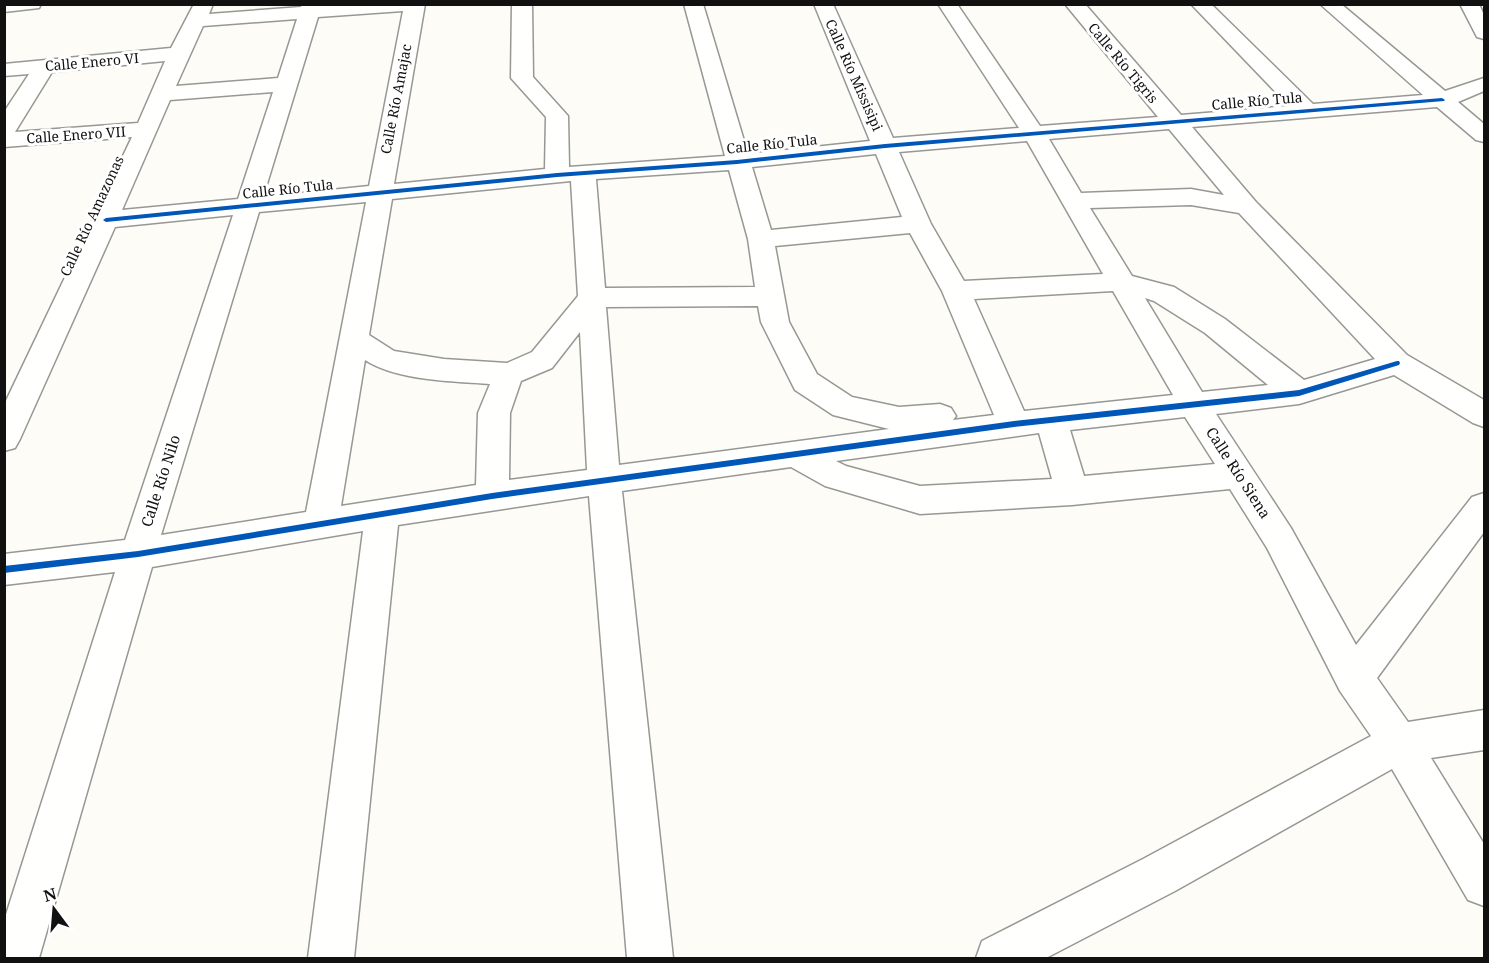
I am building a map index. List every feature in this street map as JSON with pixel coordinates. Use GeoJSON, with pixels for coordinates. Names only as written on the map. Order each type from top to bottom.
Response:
{"type":"FeatureCollection","features":[{"type":"Feature","properties":{"kind":"street"},"geometry":{"type":"LineString","coordinates":[[4,6],[32,4]]}},
{"type":"Feature","properties":{"kind":"street"},"geometry":{"type":"LineString","coordinates":[[522,4],[522,78],[557,116],[570,174],[591,298],[604,481],[650,958]]}},
{"type":"Feature","properties":{"kind":"street"},"geometry":{"type":"LineString","coordinates":[[693,4],[761,239],[775,322],[806,382],[844,407],[899,419],[1011,417],[1051,420],[1299,393],[1397,363]]}},
{"type":"Feature","properties":{"kind":"street","name":"Calle Río Missisipi"},"geometry":{"type":"LineString","coordinates":[[823,4],[918,224],[956,291],[1011,417]]}},
{"type":"Feature","properties":{"kind":"street","name":"Calle Río Siena"},"geometry":{"type":"LineString","coordinates":[[947,4],[1034,134],[1194,405],[1280,538],[1354,678],[1399,743],[1485,884]]}},
{"type":"Feature","properties":{"kind":"street","name":"Calle Río Tigris"},"geometry":{"type":"LineString","coordinates":[[1074,4],[1247,207],[1397,363],[1485,415]]}},
{"type":"Feature","properties":{"kind":"street"},"geometry":{"type":"LineString","coordinates":[[1200,4],[1307,111]]}},
{"type":"Feature","properties":{"kind":"street"},"geometry":{"type":"LineString","coordinates":[[1329,4],[1442,100],[1479,127]]}},
{"type":"Feature","properties":{"kind":"street"},"geometry":{"type":"LineString","coordinates":[[200,13],[415,5]]}},
{"type":"Feature","properties":{"kind":"street","name":"Calle Río Amajac"},"geometry":{"type":"LineString","coordinates":[[321,523],[379,193],[415,5]]}},
{"type":"Feature","properties":{"kind":"street"},"geometry":{"type":"LineString","coordinates":[[1468,5],[1485,33]]}},
{"type":"Feature","properties":{"kind":"street","name":"Calle Río Nilo"},"geometry":{"type":"LineString","coordinates":[[16,958],[138,554],[311,9]]}},
{"type":"Feature","properties":{"kind":"street","name":"Calle Río Amazonas"},"geometry":{"type":"LineString","coordinates":[[4,439],[16,390],[106,220],[178,54],[200,13]]}},
{"type":"Feature","properties":{"kind":"street","name":"Calle Enero VI"},"geometry":{"type":"LineString","coordinates":[[4,70],[178,54]]}},
{"type":"Feature","properties":{"kind":"street"},"geometry":{"type":"LineString","coordinates":[[4,131],[44,67]]}},
{"type":"Feature","properties":{"kind":"street"},"geometry":{"type":"LineString","coordinates":[[162,94],[287,84]]}},
{"type":"Feature","properties":{"kind":"street","name":"Calle Río Tula"},"geometry":{"type":"LineString","coordinates":[[106,220],[570,174],[737,162],[885,146],[1442,100],[1485,84]]}},
{"type":"Feature","properties":{"kind":"street","name":"Calle Enero VII"},"geometry":{"type":"LineString","coordinates":[[4,140],[147,129]]}},
{"type":"Feature","properties":{"kind":"street"},"geometry":{"type":"LineString","coordinates":[[1074,201],[1191,197],[1247,207]]}},
{"type":"Feature","properties":{"kind":"street"},"geometry":{"type":"LineString","coordinates":[[761,239],[918,224]]}},
{"type":"Feature","properties":{"kind":"street"},"geometry":{"type":"LineString","coordinates":[[956,291],[1120,282],[1164,294],[1215,326],[1299,393]]}},
{"type":"Feature","properties":{"kind":"street"},"geometry":{"type":"LineString","coordinates":[[591,298],[771,296]]}},
{"type":"Feature","properties":{"kind":"street"},"geometry":{"type":"LineString","coordinates":[[353,339],[387,360],[444,370],[509,374],[542,360],[591,298]]}},
{"type":"Feature","properties":{"kind":"street"},"geometry":{"type":"LineString","coordinates":[[492,496],[494,413],[509,374]]}},
{"type":"Feature","properties":{"kind":"street"},"geometry":{"type":"LineString","coordinates":[[4,570],[138,554],[492,496],[798,456],[1011,417]]}},
{"type":"Feature","properties":{"kind":"street"},"geometry":{"type":"LineString","coordinates":[[1051,420],[1072,491]]}},
{"type":"Feature","properties":{"kind":"street"},"geometry":{"type":"LineString","coordinates":[[798,456],[837,477],[920,500],[1072,491],[1239,475]]}},
{"type":"Feature","properties":{"kind":"street"},"geometry":{"type":"LineString","coordinates":[[1354,678],[1485,507]]}},
{"type":"Feature","properties":{"kind":"street"},"geometry":{"type":"LineString","coordinates":[[332,958],[382,515]]}},
{"type":"Feature","properties":{"kind":"street"},"geometry":{"type":"LineString","coordinates":[[999,958],[1159,875],[1399,743],[1485,730]]}},
{"type":"Feature","properties":{"kind":"cycle path"},"geometry":{"type":"LineString","coordinates":[[106,220],[557,175],[737,162],[885,146],[1442,100]]}},
{"type":"Feature","properties":{"kind":"cycle path"},"geometry":{"type":"LineString","coordinates":[[4,570],[138,554],[492,496],[1014,424],[1299,393],[1397,363]]}}]}
